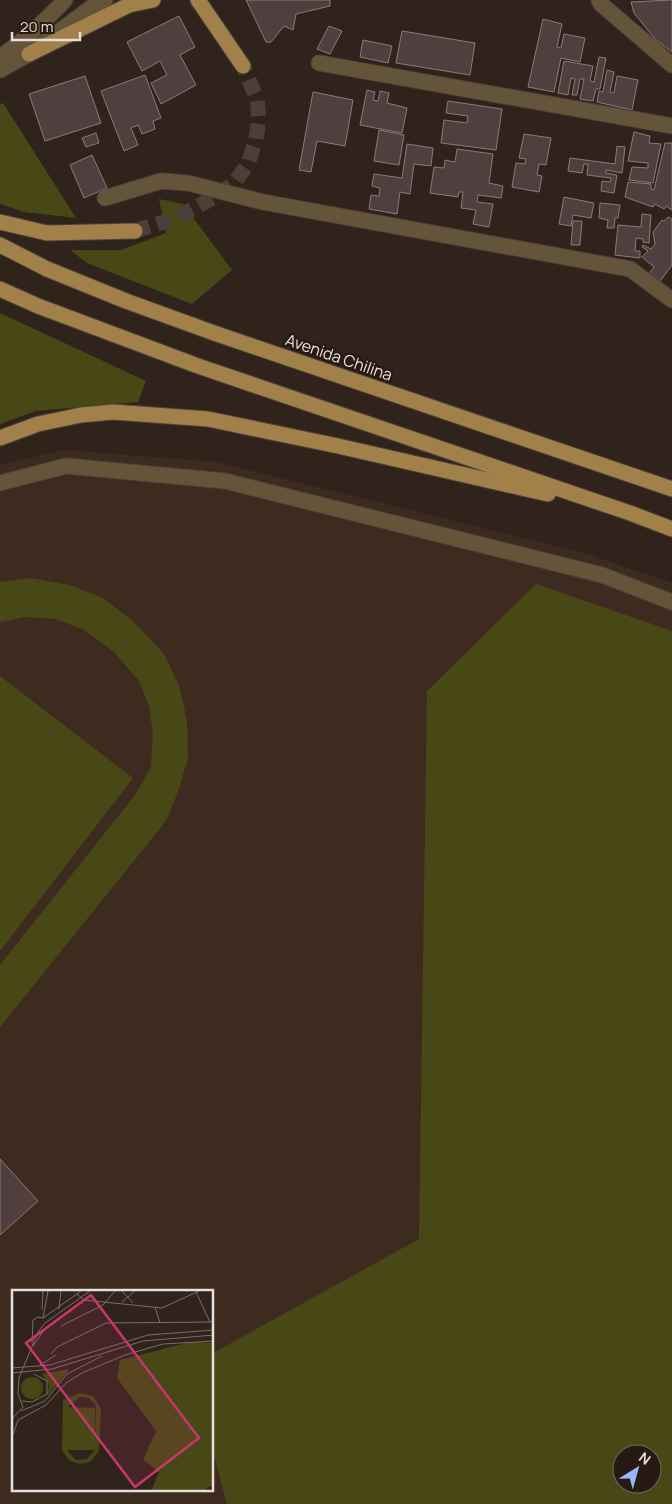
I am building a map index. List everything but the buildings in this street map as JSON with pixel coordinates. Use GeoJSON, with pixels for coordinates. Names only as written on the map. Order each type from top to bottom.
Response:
{"type":"FeatureCollection","features":[{"type":"Feature","properties":{"kind":"main road"},"geometry":{"type":"LineString","coordinates":[[29,54],[129,5],[153,0]]}},
{"type":"Feature","properties":{"kind":"main road"},"geometry":{"type":"LineString","coordinates":[[194,1],[243,66]]}},
{"type":"Feature","properties":{"kind":"main road"},"geometry":{"type":"LineString","coordinates":[[0,222],[47,233],[135,231]]}},
{"type":"Feature","properties":{"kind":"main road","name":"Avenida Chilina"},"geometry":{"type":"LineString","coordinates":[[0,245],[47,269],[126,301],[672,489]]}},
{"type":"Feature","properties":{"kind":"main road"},"geometry":{"type":"LineString","coordinates":[[0,289],[47,310],[198,366],[630,513],[672,530]]}},
{"type":"Feature","properties":{"kind":"main road"},"geometry":{"type":"LineString","coordinates":[[0,438],[38,424],[81,415],[113,412],[208,419],[338,446],[630,513]]}},
{"type":"Feature","properties":{"kind":"street"},"geometry":{"type":"LineString","coordinates":[[0,57],[18,45],[48,19],[65,0]]}},
{"type":"Feature","properties":{"kind":"street"},"geometry":{"type":"LineString","coordinates":[[0,70],[29,54],[92,7],[105,0]]}},
{"type":"Feature","properties":{"kind":"street"},"geometry":{"type":"LineString","coordinates":[[599,0],[601,4],[672,65]]}},
{"type":"Feature","properties":{"kind":"street"},"geometry":{"type":"LineString","coordinates":[[319,63],[672,126]]}},
{"type":"Feature","properties":{"kind":"street"},"geometry":{"type":"LineString","coordinates":[[105,198],[161,181],[188,183],[263,202],[630,269],[672,300]]}},
{"type":"Feature","properties":{"kind":"street"},"geometry":{"type":"LineString","coordinates":[[0,483],[66,466],[225,481],[602,575],[672,602]]}},
{"type":"Feature","properties":{"kind":"shaded area"},"geometry":{"type":"Polygon","coordinates":[[[3,103],[76,218],[24,212],[0,204],[0,104],[3,103]]]}},
{"type":"Feature","properties":{"kind":"shaded area"},"geometry":{"type":"Polygon","coordinates":[[[159,199],[183,204],[232,270],[192,304],[87,263],[70,250],[121,250],[166,233],[159,199]]]}},
{"type":"Feature","properties":{"kind":"shaded area"},"geometry":{"type":"Polygon","coordinates":[[[0,313],[146,381],[138,402],[36,411],[0,424],[0,313]]]}},
{"type":"Feature","properties":{"kind":"shaded area"},"geometry":{"type":"Polygon","coordinates":[[[64,450],[216,462],[591,555],[672,583],[672,1504],[0,1504],[0,465],[64,450]]]}},
{"type":"Feature","properties":{"kind":"shaded area"},"geometry":{"type":"Polygon","coordinates":[[[31,578],[70,585],[103,598],[133,621],[164,654],[180,688],[187,721],[188,758],[178,792],[166,821],[0,1027],[0,965],[135,795],[151,767],[153,734],[149,706],[139,681],[114,652],[84,630],[56,619],[26,617],[0,622],[0,582],[31,578]]]}},
{"type":"Feature","properties":{"kind":"shaded area"},"geometry":{"type":"Polygon","coordinates":[[[536,584],[672,631],[672,1504],[227,1504],[214,1456],[214,1352],[419,1239],[427,691],[536,584]]]}},
{"type":"Feature","properties":{"kind":"shaded area"},"geometry":{"type":"Polygon","coordinates":[[[0,676],[133,778],[0,951],[0,676]]]}},
{"type":"Feature","properties":{"kind":"tunnel"},"geometry":{"type":"LineString","coordinates":[[135,231],[176,218],[213,198],[234,183],[248,164],[256,139],[259,118],[257,99],[243,66]]}}]}
